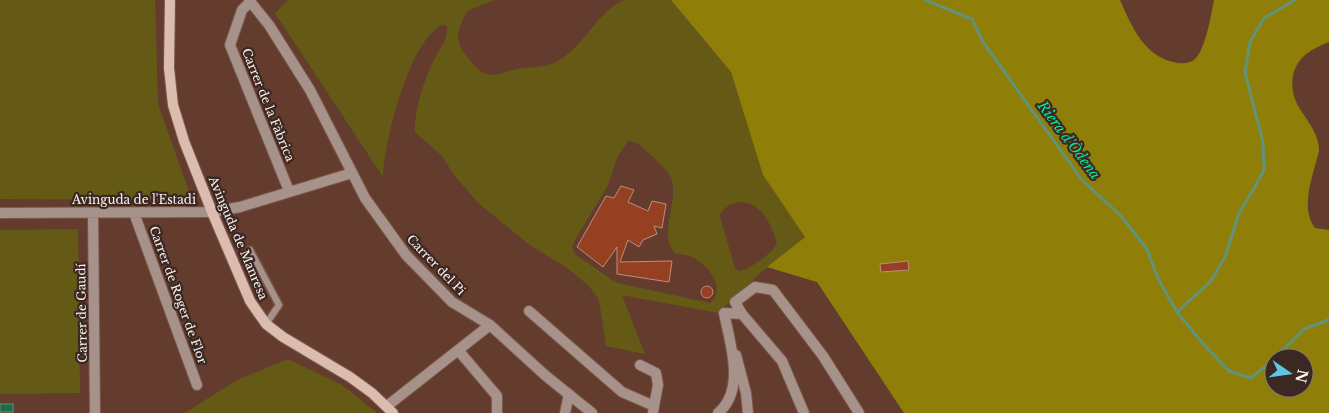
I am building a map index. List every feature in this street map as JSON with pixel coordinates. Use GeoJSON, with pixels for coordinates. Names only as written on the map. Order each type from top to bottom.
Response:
{"type":"FeatureCollection","features":[{"type":"Feature","properties":{"kind":"street","name":"Avinguda de Manresa"},"geometry":{"type":"LineString","coordinates":[[170,0],[168,68],[173,105],[184,141],[250,301],[266,324],[283,337],[350,377],[390,410]]}},
{"type":"Feature","properties":{"kind":"street","name":"Carrer del Pi"},"geometry":{"type":"LineString","coordinates":[[249,1],[269,26],[310,90],[365,198],[406,255],[452,302],[490,325],[592,413]]}},
{"type":"Feature","properties":{"kind":"street","name":"Carrer de la Fàbrica"},"geometry":{"type":"LineString","coordinates":[[249,1],[242,10],[230,45],[289,191]]}},
{"type":"Feature","properties":{"kind":"street","name":"Avinguda de l'Estadi"},"geometry":{"type":"LineString","coordinates":[[0,213],[212,212],[240,207],[352,173]]}},
{"type":"Feature","properties":{"kind":"street","name":"Carrer de Roger de Flor"},"geometry":{"type":"LineString","coordinates":[[134,213],[197,385]]}},
{"type":"Feature","properties":{"kind":"street","name":"Carrer de Gaudí"},"geometry":{"type":"LineString","coordinates":[[93,214],[95,413]]}},
{"type":"Feature","properties":{"kind":"street"},"geometry":{"type":"LineString","coordinates":[[804,413],[782,361],[734,302],[755,287],[772,290],[823,356],[859,413]]}},
{"type":"Feature","properties":{"kind":"street"},"geometry":{"type":"LineString","coordinates":[[529,311],[622,392],[653,410],[658,385],[656,373],[640,365]]}},
{"type":"Feature","properties":{"kind":"street"},"geometry":{"type":"LineString","coordinates":[[718,413],[726,407],[732,391],[731,347],[724,313],[742,314]]}},
{"type":"Feature","properties":{"kind":"street"},"geometry":{"type":"LineString","coordinates":[[390,410],[458,350],[490,325]]}},
{"type":"Feature","properties":{"kind":"street"},"geometry":{"type":"LineString","coordinates":[[726,327],[738,360],[746,393],[748,413]]}},
{"type":"Feature","properties":{"kind":"street"},"geometry":{"type":"LineString","coordinates":[[458,350],[497,396],[497,413]]}},
{"type":"Feature","properties":{"kind":"street"},"geometry":{"type":"LineString","coordinates":[[565,413],[569,394]]}},
{"type":"Feature","properties":{"kind":"lane"},"geometry":{"type":"LineString","coordinates":[[250,250],[279,305],[266,324]]}},
{"type":"Feature","properties":{"kind":"shaded area"},"geometry":{"type":"Polygon","coordinates":[[[0,0],[155,0],[158,104],[192,200],[0,199],[0,0]]]}},
{"type":"Feature","properties":{"kind":"shaded area"},"geometry":{"type":"Polygon","coordinates":[[[288,0],[495,0],[467,11],[458,32],[458,38],[461,48],[474,65],[485,73],[495,75],[554,63],[574,49],[607,11],[625,0],[671,0],[731,72],[763,175],[805,237],[767,267],[718,313],[622,295],[645,354],[606,346],[599,300],[589,286],[566,267],[531,246],[478,203],[455,176],[441,155],[415,132],[416,115],[422,89],[444,41],[447,26],[441,25],[429,36],[418,52],[409,72],[400,94],[388,140],[383,177],[275,13],[288,0]],[[628,141],[618,156],[607,187],[572,246],[575,254],[618,283],[710,303],[717,291],[714,278],[710,272],[692,257],[675,253],[670,245],[668,225],[673,192],[669,174],[639,144],[628,141]],[[739,202],[724,209],[720,217],[735,268],[740,271],[761,260],[777,243],[772,229],[760,210],[747,203],[739,202]]]}},
{"type":"Feature","properties":{"kind":"shaded area"},"geometry":{"type":"Polygon","coordinates":[[[671,0],[1120,0],[1129,20],[1148,48],[1166,60],[1182,63],[1195,59],[1199,54],[1207,31],[1214,0],[1329,0],[1329,42],[1311,50],[1302,58],[1294,71],[1292,85],[1298,106],[1314,130],[1319,145],[1309,190],[1308,210],[1310,220],[1315,228],[1329,230],[1329,413],[904,413],[817,282],[767,267],[805,237],[763,175],[731,72],[671,0]]]}},
{"type":"Feature","properties":{"kind":"shaded area"},"geometry":{"type":"Polygon","coordinates":[[[78,229],[80,393],[0,394],[0,230],[78,229]]]}},
{"type":"Feature","properties":{"kind":"shaded area"},"geometry":{"type":"Polygon","coordinates":[[[288,359],[342,385],[377,413],[185,413],[235,381],[288,359]]]}},
{"type":"Feature","properties":{"kind":"shaded area"},"geometry":{"type":"Polygon","coordinates":[[[0,404],[13,404],[13,412],[0,412],[0,404]]]}},
{"type":"Feature","properties":{"kind":"building"},"geometry":{"type":"Polygon","coordinates":[[[621,186],[634,190],[628,202],[648,211],[652,201],[666,204],[662,228],[654,226],[657,234],[643,240],[639,247],[628,240],[620,262],[672,261],[669,282],[617,274],[617,247],[603,267],[577,247],[606,196],[614,198],[621,186]]]}},
{"type":"Feature","properties":{"kind":"building"},"geometry":{"type":"Polygon","coordinates":[[[908,261],[909,270],[881,272],[880,264],[908,261]]]}},
{"type":"Feature","properties":{"kind":"building"},"geometry":{"type":"Polygon","coordinates":[[[705,286],[709,286],[713,292],[709,298],[705,298],[701,294],[701,290],[705,286]]]}},
{"type":"Feature","properties":{"kind":"waterway","name":"Riera d'Òdena"},"geometry":{"type":"LineString","coordinates":[[925,0],[972,19],[983,42],[1082,180],[1121,216],[1147,249],[1158,279],[1177,312],[1205,346],[1229,371],[1251,378],[1264,367]]}},
{"type":"Feature","properties":{"kind":"waterway"},"geometry":{"type":"LineString","coordinates":[[1177,312],[1211,281],[1225,257],[1239,213],[1264,170],[1263,142],[1245,72],[1250,42],[1264,18],[1295,0]]}},
{"type":"Feature","properties":{"kind":"waterway"},"geometry":{"type":"LineString","coordinates":[[1285,348],[1304,329],[1329,319]]}}]}
